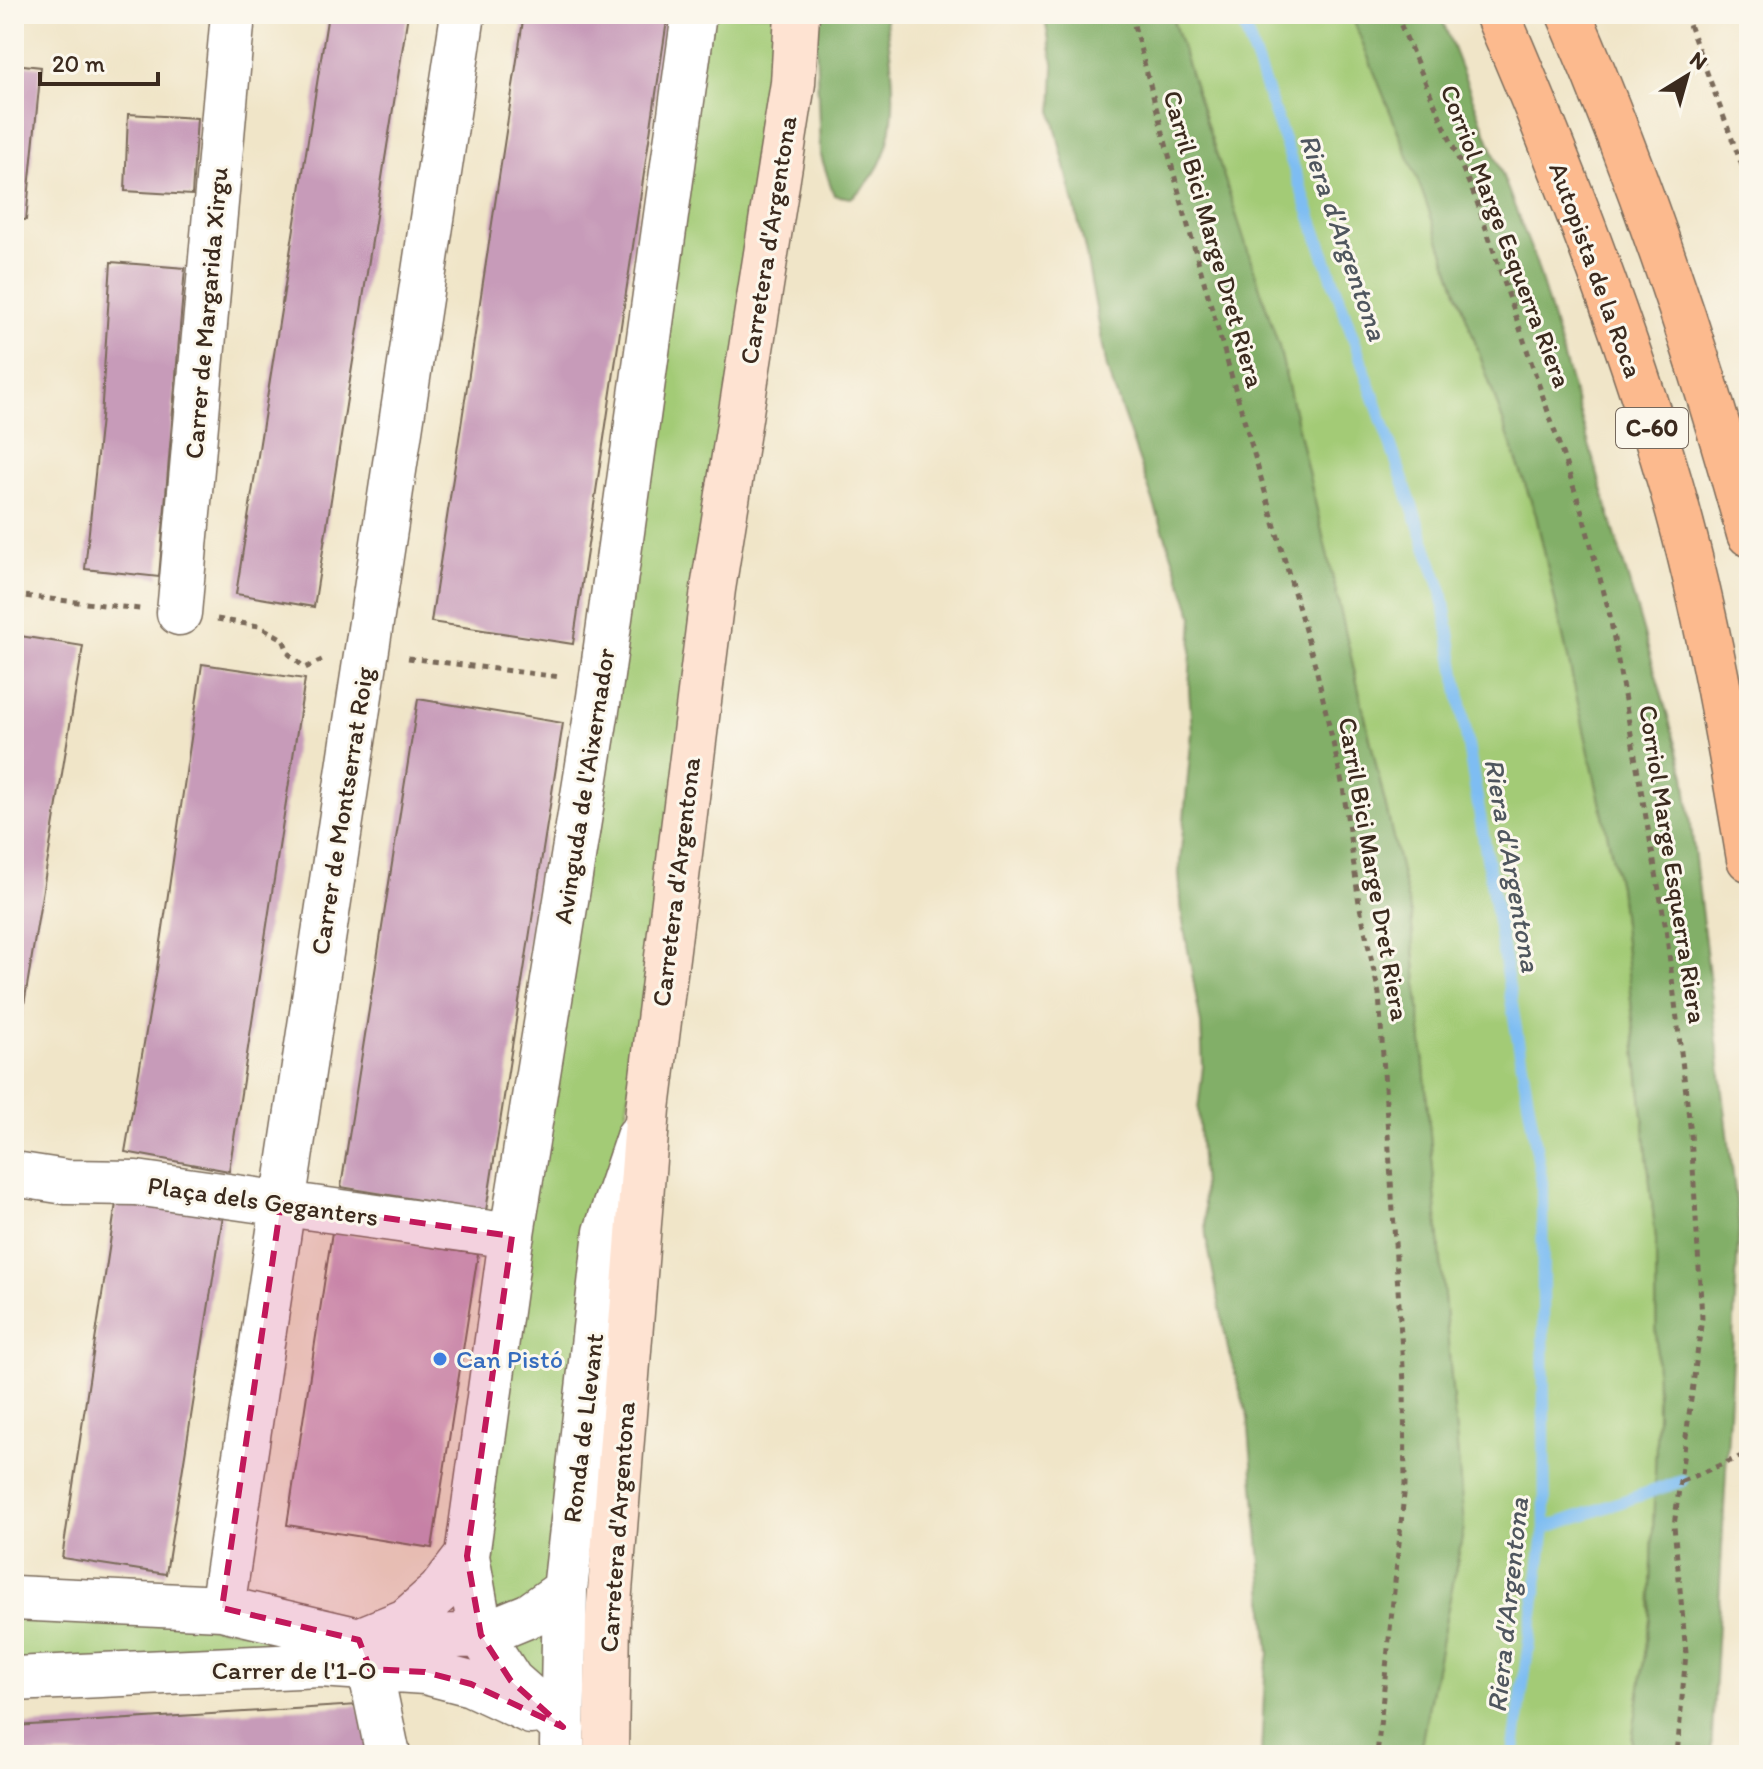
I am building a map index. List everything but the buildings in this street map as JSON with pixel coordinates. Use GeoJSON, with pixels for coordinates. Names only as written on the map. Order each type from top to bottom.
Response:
{"type":"FeatureCollection","features":[{"type":"Feature","properties":{"kind":"highway","name":"Autopista de la Roca"},"geometry":{"type":"LineString","coordinates":[[1497,14],[1535,101],[1605,287],[1671,487],[1724,713],[1749,859]]}},
{"type":"Feature","properties":{"kind":"highway","name":"C-60"},"geometry":{"type":"LineString","coordinates":[[1569,14],[1659,241],[1708,386],[1749,534]]}},
{"type":"Feature","properties":{"kind":"street","name":"Carrer de Margarida Xirgu"},"geometry":{"type":"LineString","coordinates":[[179,613],[233,14]]}},
{"type":"Feature","properties":{"kind":"street","name":"Carrer de Montserrat Roig"},"geometry":{"type":"LineString","coordinates":[[222,1608],[463,14]]}},
{"type":"Feature","properties":{"kind":"street","name":"Avinguda de l'Aixernador"},"geometry":{"type":"LineString","coordinates":[[467,1556],[512,1236],[601,682],[694,14]]}},
{"type":"Feature","properties":{"kind":"street","name":"Carretera d'Argentona"},"geometry":{"type":"LineString","coordinates":[[606,1755],[608,1617],[648,1109],[713,589],[793,83],[797,14]]}},
{"type":"Feature","properties":{"kind":"street","name":"Ronda de Llevant"},"geometry":{"type":"LineString","coordinates":[[562,1741],[565,1590],[606,1232],[648,1109]]}},
{"type":"Feature","properties":{"kind":"street","name":"Plaça dels Geganters"},"geometry":{"type":"LineString","coordinates":[[14,1174],[66,1182],[136,1183],[512,1236]]}},
{"type":"Feature","properties":{"kind":"street"},"geometry":{"type":"LineString","coordinates":[[364,1655],[440,1591],[467,1556]]}},
{"type":"Feature","properties":{"kind":"street"},"geometry":{"type":"LineString","coordinates":[[467,1556],[481,1635],[511,1681],[562,1741]]}},
{"type":"Feature","properties":{"kind":"street"},"geometry":{"type":"LineString","coordinates":[[14,1598],[222,1608],[364,1655],[481,1635],[530,1615],[565,1590]]}},
{"type":"Feature","properties":{"kind":"street"},"geometry":{"type":"LineString","coordinates":[[364,1655],[388,1755]]}},
{"type":"Feature","properties":{"kind":"street","name":"Carrer de l'1-O"},"geometry":{"type":"LineString","coordinates":[[14,1679],[320,1665],[364,1655],[471,1684],[562,1741]]}},
{"type":"Feature","properties":{"kind":"path","name":"Carril Bici Marge Dret Riera"},"geometry":{"type":"LineString","coordinates":[[1131,14],[1188,226],[1316,668],[1343,787],[1359,903],[1379,994],[1402,1339],[1405,1485],[1377,1755]]}},
{"type":"Feature","properties":{"kind":"path","name":"Corriol Marge Esquerra Riera"},"geometry":{"type":"LineString","coordinates":[[1396,14],[1482,216],[1581,509],[1615,640],[1668,942],[1691,1134],[1702,1318],[1674,1526],[1686,1653],[1677,1755]]}},
{"type":"Feature","properties":{"kind":"path"},"geometry":{"type":"LineString","coordinates":[[1685,14],[1749,184]]}},
{"type":"Feature","properties":{"kind":"path"},"geometry":{"type":"LineString","coordinates":[[14,595],[179,613],[259,626],[283,639],[289,654],[305,668],[332,653],[338,639],[348,632],[368,647],[601,682]]}},
{"type":"Feature","properties":{"kind":"path"},"geometry":{"type":"LineString","coordinates":[[1682,1481],[1742,1456]]}},
{"type":"Feature","properties":{"kind":"highlighted area"},"geometry":{"type":"Polygon","coordinates":[[[281,1203],[512,1236],[467,1556],[481,1635],[511,1681],[563,1727],[471,1684],[425,1672],[370,1669],[359,1640],[222,1608],[281,1203]]]}},
{"type":"Feature","properties":{"kind":"green space"},"geometry":{"type":"Polygon","coordinates":[[[704,14],[775,14],[776,84],[687,717],[554,1587],[489,1622],[481,1554],[704,14]]]}},
{"type":"Feature","properties":{"kind":"green space"},"geometry":{"type":"Polygon","coordinates":[[[815,14],[885,14],[893,88],[889,137],[882,160],[869,180],[851,198],[834,195],[820,153],[815,14]]]}},
{"type":"Feature","properties":{"kind":"green space"},"geometry":{"type":"Polygon","coordinates":[[[1044,14],[1171,14],[1279,347],[1411,915],[1464,1527],[1419,1755],[1261,1755],[1269,1654],[1248,1418],[1228,1349],[1206,1236],[1198,1110],[1203,1066],[1201,1024],[1182,916],[1179,873],[1192,732],[1189,689],[1193,616],[1107,368],[1085,249],[1052,113],[1054,68],[1044,14]]]}},
{"type":"Feature","properties":{"kind":"green space"},"geometry":{"type":"Polygon","coordinates":[[[1171,14],[1351,14],[1422,191],[1536,515],[1619,886],[1656,1240],[1657,1415],[1650,1620],[1630,1755],[1419,1755],[1464,1527],[1411,915],[1279,347],[1171,14]]]}},
{"type":"Feature","properties":{"kind":"green space"},"geometry":{"type":"Polygon","coordinates":[[[1351,14],[1440,14],[1536,262],[1685,775],[1739,1225],[1711,1755],[1630,1755],[1650,1620],[1657,1415],[1656,1240],[1619,886],[1536,515],[1422,191],[1351,14]]]}},
{"type":"Feature","properties":{"kind":"green space"},"geometry":{"type":"Polygon","coordinates":[[[559,1601],[558,1717],[490,1638],[559,1601]]]}},
{"type":"Feature","properties":{"kind":"green space"},"geometry":{"type":"Polygon","coordinates":[[[14,1603],[355,1644],[14,1675],[14,1603]]]}},
{"type":"Feature","properties":{"kind":"waterway","name":"Riera d'Argentona"},"geometry":{"type":"LineString","coordinates":[[1240,14],[1442,592],[1542,1182],[1545,1528],[1513,1755]]}},
{"type":"Feature","properties":{"kind":"waterway"},"geometry":{"type":"LineString","coordinates":[[1545,1528],[1682,1481]]}},
{"type":"Feature","properties":{"kind":"place","name":"Can Pistó"},"geometry":{"type":"Point","coordinates":[440,1359]}}]}
